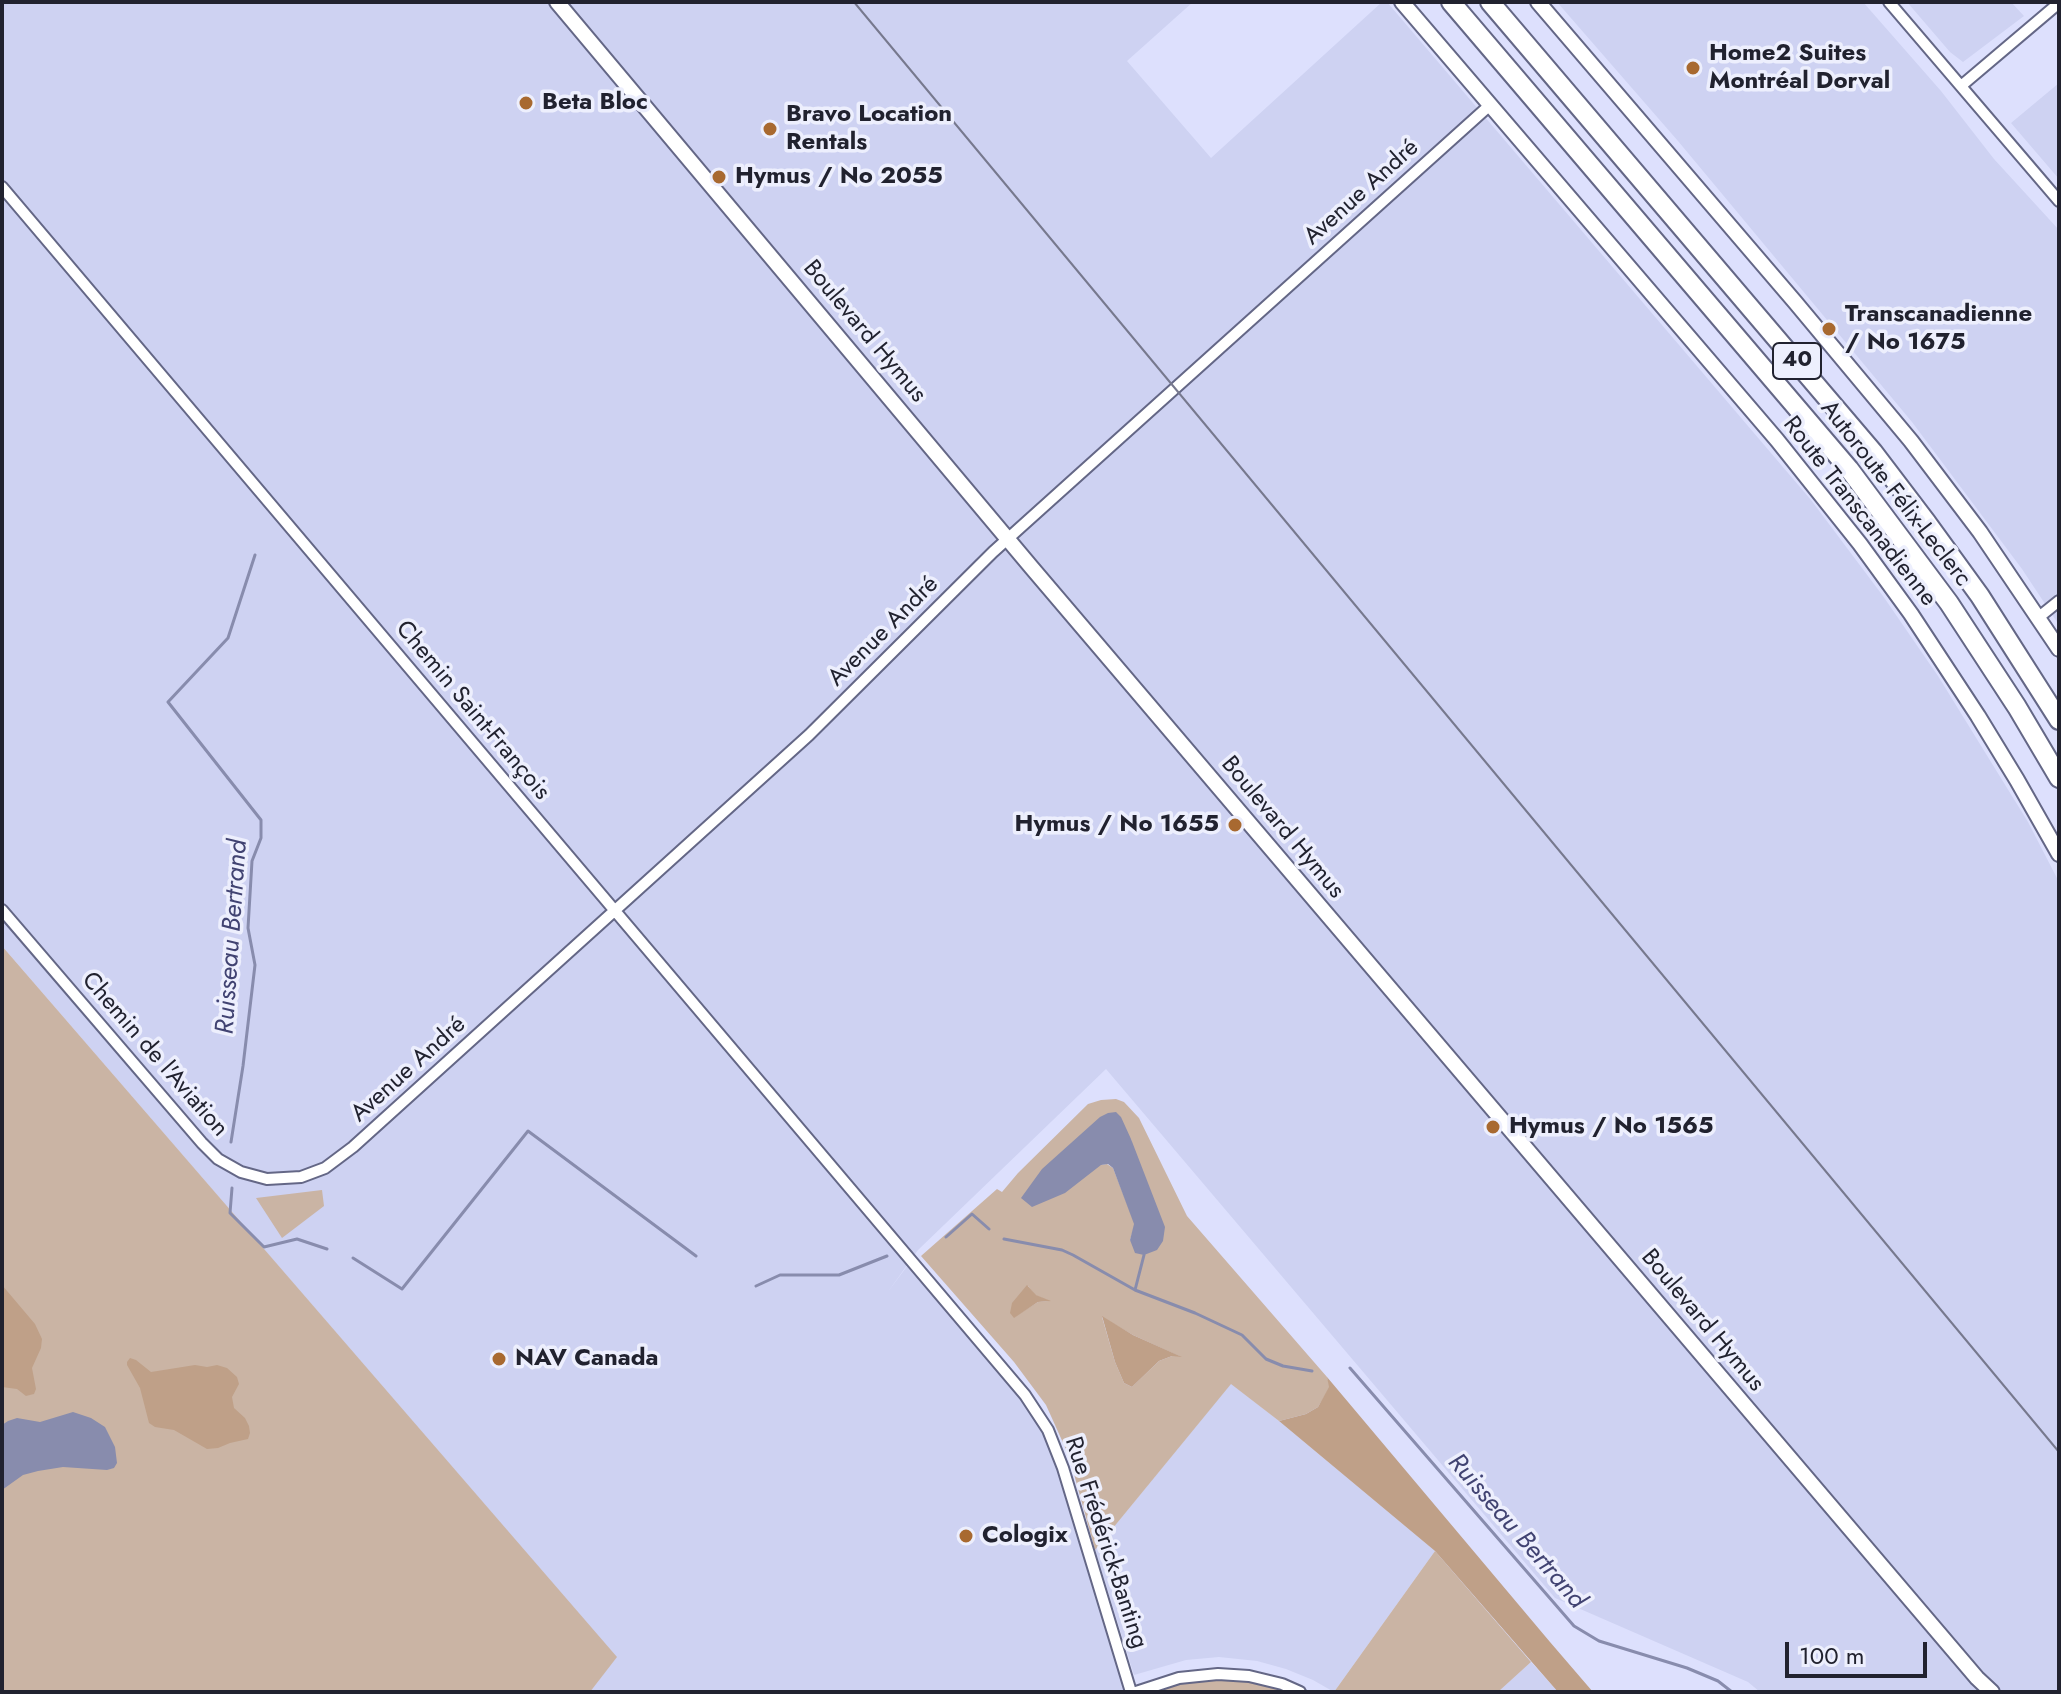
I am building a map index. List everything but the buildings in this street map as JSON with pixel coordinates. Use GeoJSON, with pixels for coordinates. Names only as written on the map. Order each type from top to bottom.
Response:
{"type":"FeatureCollection","features":[{"type":"Feature","properties":{"kind":"highway","name":"Autoroute Félix-Leclerc"},"geometry":{"type":"LineString","coordinates":[[1451,2],[1796,405],[1873,500],[1963,624],[2059,778]]}},
{"type":"Feature","properties":{"kind":"highway","name":"Autoroute Félix-Leclerc"},"geometry":{"type":"LineString","coordinates":[[1490,2],[1873,452],[1973,587],[2059,720]]}},
{"type":"Feature","properties":{"kind":"street","name":"Boulevard Hymus"},"geometry":{"type":"LineString","coordinates":[[557,2],[1008,538],[1992,1692]]}},
{"type":"Feature","properties":{"kind":"street","name":"Route Transcanadienne"},"geometry":{"type":"LineString","coordinates":[[1402,2],[1777,440],[1860,544],[1911,614],[1978,716],[2059,854]]}},
{"type":"Feature","properties":{"kind":"street"},"geometry":{"type":"LineString","coordinates":[[1538,2],[1911,441],[1980,532],[2059,649]]}},
{"type":"Feature","properties":{"kind":"street"},"geometry":{"type":"LineString","coordinates":[[1889,2],[2059,201]]}},
{"type":"Feature","properties":{"kind":"street"},"geometry":{"type":"LineString","coordinates":[[1961,86],[2059,3]]}},
{"type":"Feature","properties":{"kind":"street","name":"Avenue André"},"geometry":{"type":"LineString","coordinates":[[301,1177],[325,1168],[344,1155],[615,911],[809,735],[1008,538],[1490,105]]}},
{"type":"Feature","properties":{"kind":"street","name":"Chemin Saint-François"},"geometry":{"type":"LineString","coordinates":[[2,187],[911,1261]]}},
{"type":"Feature","properties":{"kind":"street"},"geometry":{"type":"LineString","coordinates":[[2039,617],[2059,601]]}},
{"type":"Feature","properties":{"kind":"street","name":"Chemin de l'Aviation"},"geometry":{"type":"LineString","coordinates":[[2,910],[212,1154],[252,1176],[276,1179],[301,1177]]}},
{"type":"Feature","properties":{"kind":"street","name":"Rue Frédérick-Banting"},"geometry":{"type":"LineString","coordinates":[[911,1261],[1025,1395],[1048,1430],[1063,1468],[1133,1692]]}},
{"type":"Feature","properties":{"kind":"street"},"geometry":{"type":"LineString","coordinates":[[1133,1692],[1179,1678],[1218,1674],[1260,1679],[1300,1692]]}},
{"type":"Feature","properties":{"kind":"street","name":"Boulevard Hymus"},"geometry":{"type":"LineString","coordinates":[[1977,1678],[1985,1692]]}},
{"type":"Feature","properties":{"kind":"shaded area"},"geometry":{"type":"Polygon","coordinates":[[[2,2],[1193,2],[1127,61],[1211,158],[1382,2],[1387,2],[1811,500],[1938,676],[2028,822],[2059,882],[2059,1692],[1760,1692],[1748,1682],[1555,1598],[1106,1069],[918,1250],[887,1293],[911,1261],[1048,1429],[1131,1692],[590,1692],[616,1657],[2,946],[2,2]]]}},
{"type":"Feature","properties":{"kind":"shaded area"},"geometry":{"type":"Polygon","coordinates":[[[1557,2],[1863,2],[1941,91],[1994,159],[2059,230],[2059,625],[2022,569],[1912,422],[1678,141],[1557,2]]]}},
{"type":"Feature","properties":{"kind":"shaded area"},"geometry":{"type":"Polygon","coordinates":[[[1907,2],[2011,2],[2024,16],[1963,62],[1950,52],[1907,2]]]}},
{"type":"Feature","properties":{"kind":"shaded area"},"geometry":{"type":"Polygon","coordinates":[[[2059,83],[2059,179],[2011,123],[2059,83]]]}},
{"type":"Feature","properties":{"kind":"shaded area"},"geometry":{"type":"Polygon","coordinates":[[[2,946],[617,1657],[590,1692],[2,1692],[2,946]]]}},
{"type":"Feature","properties":{"kind":"shaded area"},"geometry":{"type":"Polygon","coordinates":[[[1101,1100],[1124,1102],[1139,1118],[1187,1216],[1327,1377],[1330,1387],[1318,1407],[1306,1414],[1279,1421],[1231,1384],[1095,1550],[1069,1456],[1046,1405],[1014,1362],[921,1256],[997,1189],[1002,1192],[1088,1104],[1101,1100]],[[1131,1139],[1101,1165],[1107,1164],[1113,1168],[1135,1224],[1130,1240],[1144,1255],[1131,1139]],[[1028,1286],[1014,1317],[1038,1302],[1049,1301],[1035,1295],[1028,1286]],[[1102,1317],[1124,1383],[1132,1387],[1159,1361],[1179,1356],[1102,1317]]]}},
{"type":"Feature","properties":{"kind":"shaded area"},"geometry":{"type":"Polygon","coordinates":[[[1116,1112],[1131,1139],[1165,1227],[1163,1241],[1157,1250],[1144,1255],[1135,1253],[1130,1240],[1134,1224],[1113,1168],[1108,1164],[1101,1165],[1065,1193],[1032,1207],[1021,1198],[1042,1169],[1100,1117],[1116,1112]]]}},
{"type":"Feature","properties":{"kind":"shaded area"},"geometry":{"type":"Polygon","coordinates":[[[322,1190],[324,1206],[282,1238],[256,1198],[322,1190]]]}},
{"type":"Feature","properties":{"kind":"shaded area"},"geometry":{"type":"Polygon","coordinates":[[[2,1285],[35,1324],[42,1339],[32,1368],[34,1394],[26,1396],[17,1389],[2,1387],[2,1285]]]}},
{"type":"Feature","properties":{"kind":"shaded area"},"geometry":{"type":"Polygon","coordinates":[[[1027,1285],[1036,1295],[1051,1301],[1038,1302],[1014,1318],[1010,1313],[1012,1303],[1027,1285]]]}},
{"type":"Feature","properties":{"kind":"shaded area"},"geometry":{"type":"Polygon","coordinates":[[[1102,1316],[1133,1335],[1182,1357],[1172,1356],[1159,1361],[1132,1387],[1124,1383],[1102,1316]]]}},
{"type":"Feature","properties":{"kind":"shaded area"},"geometry":{"type":"Polygon","coordinates":[[[130,1358],[151,1372],[195,1365],[227,1368],[237,1377],[239,1384],[232,1397],[234,1408],[249,1426],[248,1439],[207,1449],[174,1430],[149,1423],[140,1388],[127,1365],[130,1358]]]}},
{"type":"Feature","properties":{"kind":"shaded area"},"geometry":{"type":"Polygon","coordinates":[[[1327,1377],[1593,1692],[1558,1692],[1435,1551],[1279,1421],[1306,1414],[1318,1407],[1329,1387],[1327,1377]]]}},
{"type":"Feature","properties":{"kind":"shaded area"},"geometry":{"type":"Polygon","coordinates":[[[1231,1383],[1435,1551],[1334,1692],[1286,1669],[1257,1661],[1219,1657],[1186,1660],[1134,1675],[1095,1550],[1231,1383]]]}},
{"type":"Feature","properties":{"kind":"shaded area"},"geometry":{"type":"Polygon","coordinates":[[[73,1412],[105,1427],[115,1447],[117,1463],[114,1468],[63,1467],[38,1471],[23,1475],[2,1490],[2,1425],[17,1418],[40,1422],[73,1412]]]}},
{"type":"Feature","properties":{"kind":"shaded area"},"geometry":{"type":"Polygon","coordinates":[[[1435,1551],[1531,1662],[1498,1692],[1334,1692],[1435,1551]]]}},
{"type":"Feature","properties":{"kind":"shaded area"},"geometry":{"type":"Polygon","coordinates":[[[1531,1662],[1558,1692],[1498,1692],[1531,1662]]]}},
{"type":"Feature","properties":{"kind":"shaded area"},"geometry":{"type":"Polygon","coordinates":[[[1218,1674],[1300,1692],[1136,1692],[1218,1674]]]}},
{"type":"Feature","properties":{"kind":"waterway","name":"Ruisseau Bertrand"},"geometry":{"type":"LineString","coordinates":[[231,1142],[255,965],[248,928],[252,861],[261,838],[261,820],[168,702],[228,638],[255,555]]}},
{"type":"Feature","properties":{"kind":"waterway","name":"Ruisseau Bertrand"},"geometry":{"type":"LineString","coordinates":[[353,1258],[402,1289],[528,1131],[696,1256]]}},
{"type":"Feature","properties":{"kind":"waterway","name":"Ruisseau Bertrand"},"geometry":{"type":"LineString","coordinates":[[232,1188],[230,1213],[264,1247],[297,1239],[327,1249]]}},
{"type":"Feature","properties":{"kind":"waterway","name":"Ruisseau Bertrand"},"geometry":{"type":"LineString","coordinates":[[946,1237],[972,1214],[989,1229]]}},
{"type":"Feature","properties":{"kind":"waterway","name":"Ruisseau Bertrand"},"geometry":{"type":"LineString","coordinates":[[1004,1239],[1062,1250],[1135,1290],[1242,1335],[1266,1359],[1283,1366],[1312,1371]]}},
{"type":"Feature","properties":{"kind":"waterway"},"geometry":{"type":"LineString","coordinates":[[1135,1290],[1144,1255]]}},
{"type":"Feature","properties":{"kind":"waterway","name":"Ruisseau Bertrand"},"geometry":{"type":"LineString","coordinates":[[756,1286],[780,1275],[839,1275],[887,1256]]}},
{"type":"Feature","properties":{"kind":"waterway","name":"Ruisseau Bertrand"},"geometry":{"type":"LineString","coordinates":[[1350,1368],[1574,1626],[1599,1641],[1687,1668],[1718,1681],[1732,1692]]}},
{"type":"Feature","properties":{"kind":"tram line"},"geometry":{"type":"LineString","coordinates":[[854,2],[2059,1452]]}},
{"type":"Feature","properties":{"kind":"place","name":"Home2 Suites Montréal Dorval"},"geometry":{"type":"Point","coordinates":[1693,68]}},
{"type":"Feature","properties":{"kind":"place","name":"Beta Bloc"},"geometry":{"type":"Point","coordinates":[526,103]}},
{"type":"Feature","properties":{"kind":"place","name":"Bravo Location Rentals"},"geometry":{"type":"Point","coordinates":[770,129]}},
{"type":"Feature","properties":{"kind":"place","name":"Hymus / No 2055"},"geometry":{"type":"Point","coordinates":[719,177]}},
{"type":"Feature","properties":{"kind":"place","name":"Transcanadienne / No 1675"},"geometry":{"type":"Point","coordinates":[1829,329]}},
{"type":"Feature","properties":{"kind":"place","name":"Hymus / No 1655"},"geometry":{"type":"Point","coordinates":[1235,825]}},
{"type":"Feature","properties":{"kind":"place","name":"Hymus / No 1565"},"geometry":{"type":"Point","coordinates":[1493,1127]}},
{"type":"Feature","properties":{"kind":"place","name":"NAV Canada"},"geometry":{"type":"Point","coordinates":[499,1359]}},
{"type":"Feature","properties":{"kind":"place","name":"Cologix"},"geometry":{"type":"Point","coordinates":[966,1536]}}]}
